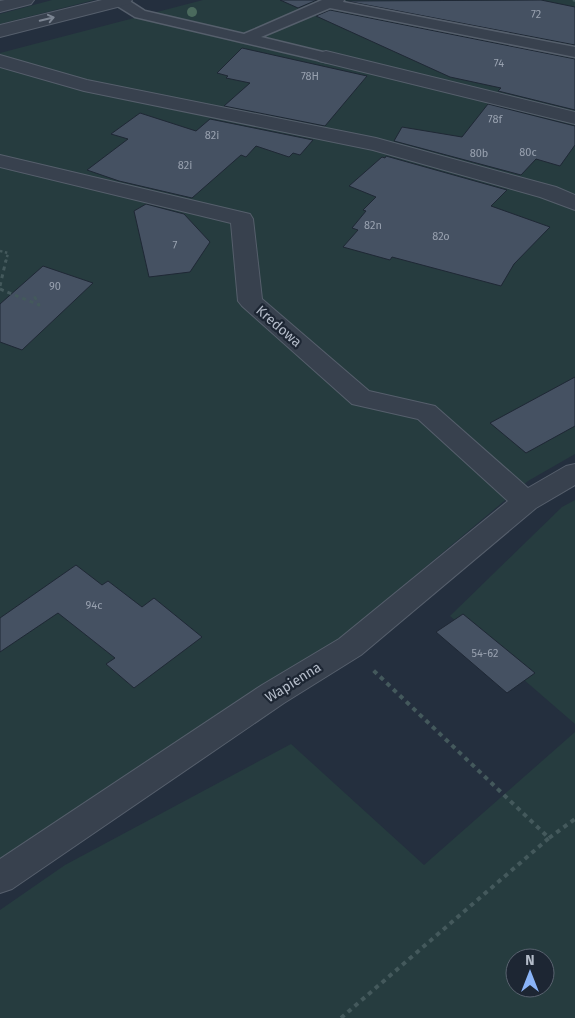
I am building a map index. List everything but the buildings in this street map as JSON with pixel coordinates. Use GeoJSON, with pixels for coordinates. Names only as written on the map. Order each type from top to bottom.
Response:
{"type":"FeatureCollection","features":[{"type":"Feature","properties":{"kind":"street"},"geometry":{"type":"LineString","coordinates":[[0,6],[24,0]]}},
{"type":"Feature","properties":{"kind":"street"},"geometry":{"type":"LineString","coordinates":[[0,31],[121,0]]}},
{"type":"Feature","properties":{"kind":"street"},"geometry":{"type":"LineString","coordinates":[[326,57],[575,118]]}},
{"type":"Feature","properties":{"kind":"street"},"geometry":{"type":"LineString","coordinates":[[0,61],[84,85],[376,144],[548,192],[575,203]]}},
{"type":"Feature","properties":{"kind":"street","name":"Kredowa"},"geometry":{"type":"LineString","coordinates":[[0,161],[242,219],[250,301],[361,398],[426,412],[526,501]]}},
{"type":"Feature","properties":{"kind":"street","name":"Wapienna"},"geometry":{"type":"LineString","coordinates":[[0,878],[273,694],[350,647],[526,501],[575,473]]}},
{"type":"Feature","properties":{"kind":"lane"},"geometry":{"type":"LineString","coordinates":[[121,0],[140,14],[326,57]]}},
{"type":"Feature","properties":{"kind":"lane"},"geometry":{"type":"LineString","coordinates":[[247,38],[332,1],[575,52]]}},
{"type":"Feature","properties":{"kind":"path"},"geometry":{"type":"LineString","coordinates":[[0,251],[8,253],[0,287],[39,305],[32,294]]}},
{"type":"Feature","properties":{"kind":"path"},"geometry":{"type":"LineString","coordinates":[[350,647],[549,838]]}},
{"type":"Feature","properties":{"kind":"path"},"geometry":{"type":"LineString","coordinates":[[341,1018],[549,838],[575,820]]}},
{"type":"Feature","properties":{"kind":"green space"},"geometry":{"type":"Polygon","coordinates":[[[52,0],[94,0],[0,24],[0,14],[52,0]]]}},
{"type":"Feature","properties":{"kind":"green space"},"geometry":{"type":"Polygon","coordinates":[[[203,0],[575,0],[575,454],[528,481],[342,637],[0,867],[0,53],[203,0]]]}},
{"type":"Feature","properties":{"kind":"green space"},"geometry":{"type":"Polygon","coordinates":[[[575,500],[575,724],[450,616],[562,507],[575,500]]]}},
{"type":"Feature","properties":{"kind":"green space"},"geometry":{"type":"Polygon","coordinates":[[[575,732],[575,1018],[0,1018],[0,910],[65,865],[291,744],[424,865],[575,732]]]}}]}
